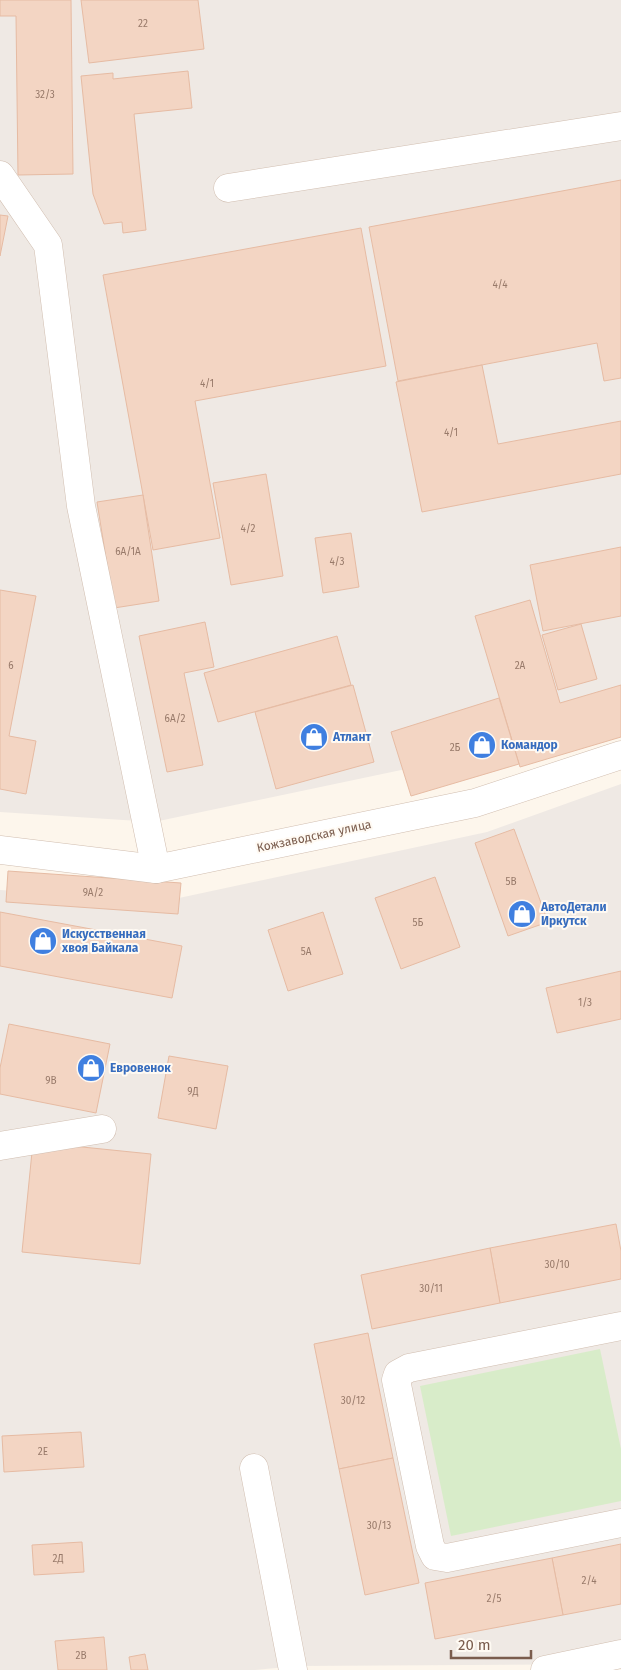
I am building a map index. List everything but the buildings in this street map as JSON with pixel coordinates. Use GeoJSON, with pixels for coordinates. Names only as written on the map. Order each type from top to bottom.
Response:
{"type":"FeatureCollection","features":[{"type":"Feature","properties":{"kind":"street"},"geometry":{"type":"LineString","coordinates":[[228,188],[621,126]]}},
{"type":"Feature","properties":{"kind":"street"},"geometry":{"type":"LineString","coordinates":[[0,175],[48,245],[82,506],[156,869]]}},
{"type":"Feature","properties":{"kind":"street","name":"Кожзаводская улица"},"geometry":{"type":"LineString","coordinates":[[0,850],[156,869],[475,803],[621,755]]}},
{"type":"Feature","properties":{"kind":"street"},"geometry":{"type":"LineString","coordinates":[[0,1146],[102,1129]]}},
{"type":"Feature","properties":{"kind":"street"},"geometry":{"type":"LineString","coordinates":[[621,1328],[409,1368],[398,1374],[396,1380],[430,1546],[435,1556],[447,1558],[621,1523]]}},
{"type":"Feature","properties":{"kind":"street"},"geometry":{"type":"LineString","coordinates":[[254,1468],[293,1670]]}},
{"type":"Feature","properties":{"kind":"street"},"geometry":{"type":"LineString","coordinates":[[545,1670],[621,1654]]}},
{"type":"Feature","properties":{"kind":"shaded area"},"geometry":{"type":"Polygon","coordinates":[[[0,0],[621,0],[621,700],[463,757],[154,822],[0,812],[0,0]]]}},
{"type":"Feature","properties":{"kind":"shaded area"},"geometry":{"type":"Polygon","coordinates":[[[621,784],[621,1664],[297,1666],[255,1670],[0,1670],[0,890],[165,901],[487,832],[621,784]]]}},
{"type":"Feature","properties":{"kind":"green space"},"geometry":{"type":"Polygon","coordinates":[[[600,1349],[621,1449],[621,1501],[451,1536],[420,1386],[600,1349]]]}},
{"type":"Feature","properties":{"kind":"place","name":"Атлант"},"geometry":{"type":"Point","coordinates":[314,737]}},
{"type":"Feature","properties":{"kind":"place","name":"Командор"},"geometry":{"type":"Point","coordinates":[482,745]}},
{"type":"Feature","properties":{"kind":"place","name":"АвтоДетали Иркутск"},"geometry":{"type":"Point","coordinates":[522,914]}},
{"type":"Feature","properties":{"kind":"place","name":"Искусственная хвоя Байкала"},"geometry":{"type":"Point","coordinates":[43,941]}},
{"type":"Feature","properties":{"kind":"place","name":"Евровенок"},"geometry":{"type":"Point","coordinates":[91,1068]}}]}
